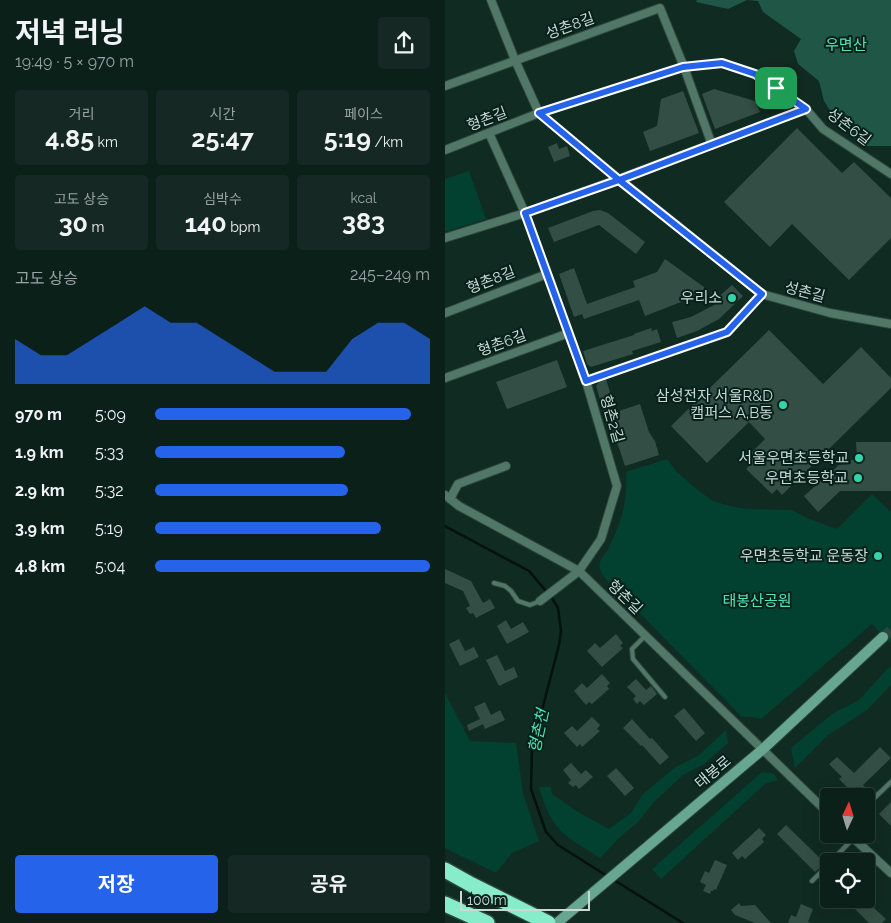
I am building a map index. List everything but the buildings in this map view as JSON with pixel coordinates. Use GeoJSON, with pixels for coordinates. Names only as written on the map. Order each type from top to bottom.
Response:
{"type":"FeatureCollection","features":[{"type":"Feature","properties":{"kind":"highway"},"geometry":{"type":"LineString","coordinates":[[445,870],[548,923]]}},
{"type":"Feature","properties":{"kind":"highway"},"geometry":{"type":"LineString","coordinates":[[445,904],[487,923]]}},
{"type":"Feature","properties":{"kind":"street","name":"성촌길"},"geometry":{"type":"LineString","coordinates":[[491,0],[539,113],[619,180],[762,294],[830,313],[891,324]]}},
{"type":"Feature","properties":{"kind":"street","name":"성촌8길"},"geometry":{"type":"LineString","coordinates":[[515,60],[660,8],[683,67]]}},
{"type":"Feature","properties":{"kind":"street"},"geometry":{"type":"LineString","coordinates":[[445,86],[515,60]]}},
{"type":"Feature","properties":{"kind":"street","name":"성촌6길"},"geometry":{"type":"LineString","coordinates":[[539,113],[683,67],[722,63],[755,74],[806,109],[823,129],[891,174]]}},
{"type":"Feature","properties":{"kind":"street"},"geometry":{"type":"LineString","coordinates":[[683,67],[712,145]]}},
{"type":"Feature","properties":{"kind":"street"},"geometry":{"type":"LineString","coordinates":[[445,238],[525,213],[619,180],[806,109]]}},
{"type":"Feature","properties":{"kind":"street","name":"형촌길"},"geometry":{"type":"LineString","coordinates":[[445,150],[539,113]]}},
{"type":"Feature","properties":{"kind":"street","name":"형촌2길"},"geometry":{"type":"LineString","coordinates":[[489,133],[525,213],[569,333],[586,381],[617,486],[601,539],[579,571],[540,601]]}},
{"type":"Feature","properties":{"kind":"street","name":"형촌8길"},"geometry":{"type":"LineString","coordinates":[[445,313],[547,274]]}},
{"type":"Feature","properties":{"kind":"street","name":"형촌6길"},"geometry":{"type":"LineString","coordinates":[[445,378],[569,333]]}},
{"type":"Feature","properties":{"kind":"street"},"geometry":{"type":"LineString","coordinates":[[447,497],[458,484],[506,466]]}},
{"type":"Feature","properties":{"kind":"street","name":"형촌길"},"geometry":{"type":"LineString","coordinates":[[447,497],[459,506],[579,571],[820,805]]}},
{"type":"Feature","properties":{"kind":"street","name":"태봉로"},"geometry":{"type":"LineString","coordinates":[[557,923],[763,749],[883,637]]}},
{"type":"Feature","properties":{"kind":"street"},"geometry":{"type":"LineString","coordinates":[[859,843],[891,874]]}},
{"type":"Feature","properties":{"kind":"lane"},"geometry":{"type":"LineString","coordinates":[[586,381],[727,332],[762,294]]}},
{"type":"Feature","properties":{"kind":"lane"},"geometry":{"type":"LineString","coordinates":[[494,583],[511,590],[518,601],[530,605],[540,601]]}},
{"type":"Feature","properties":{"kind":"lane"},"geometry":{"type":"LineString","coordinates":[[645,636],[632,649],[633,659],[665,697]]}},
{"type":"Feature","properties":{"kind":"lane"},"geometry":{"type":"LineString","coordinates":[[875,797],[891,782]]}},
{"type":"Feature","properties":{"kind":"lane"},"geometry":{"type":"LineString","coordinates":[[838,853],[846,843]]}},
{"type":"Feature","properties":{"kind":"lane"},"geometry":{"type":"LineString","coordinates":[[812,881],[820,873]]}},
{"type":"Feature","properties":{"kind":"green space"},"geometry":{"type":"Polygon","coordinates":[[[697,0],[747,0],[728,9],[696,2],[697,0]]]}},
{"type":"Feature","properties":{"kind":"green space","name":"우면산"},"geometry":{"type":"Polygon","coordinates":[[[747,0],[891,0],[891,146],[865,146],[840,126],[824,101],[819,81],[798,64],[794,51],[801,39],[763,12],[758,1],[747,0]]]}},
{"type":"Feature","properties":{"kind":"green space"},"geometry":{"type":"Polygon","coordinates":[[[469,171],[486,219],[445,232],[445,179],[469,171]]]}},
{"type":"Feature","properties":{"kind":"green space","name":"태봉산공원"},"geometry":{"type":"Polygon","coordinates":[[[667,459],[677,472],[713,501],[747,509],[792,510],[807,518],[837,529],[872,494],[891,512],[891,644],[872,624],[761,719],[742,717],[604,577],[600,570],[600,562],[609,547],[621,518],[626,492],[626,472],[667,459]]]}},
{"type":"Feature","properties":{"kind":"green space"},"geometry":{"type":"Polygon","coordinates":[[[891,665],[891,685],[867,710],[828,735],[795,768],[791,748],[832,714],[859,700],[891,665]]]}},
{"type":"Feature","properties":{"kind":"green space"},"geometry":{"type":"Polygon","coordinates":[[[445,693],[470,741],[516,743],[523,793],[539,841],[512,853],[496,873],[445,848],[445,693]]]}},
{"type":"Feature","properties":{"kind":"green space"},"geometry":{"type":"Polygon","coordinates":[[[726,730],[728,743],[704,764],[683,775],[600,858],[563,833],[551,818],[545,806],[539,787],[551,787],[552,794],[578,812],[609,829],[631,813],[642,795],[674,768],[698,756],[726,730]]]}},
{"type":"Feature","properties":{"kind":"green space"},"geometry":{"type":"Polygon","coordinates":[[[762,772],[773,773],[778,780],[765,784],[661,879],[652,869],[762,772]]]}},
{"type":"Feature","properties":{"kind":"waterway","name":"형촌천"},"geometry":{"type":"LineString","coordinates":[[445,526],[529,571],[558,608],[561,631],[559,645],[532,748],[531,789],[546,832],[558,845],[607,876]]}},
{"type":"Feature","properties":{"kind":"waterway","name":"형촌천"},"geometry":{"type":"LineString","coordinates":[[614,880],[683,923]]}},
{"type":"Feature","properties":{"kind":"tunnel"},"geometry":{"type":"LineString","coordinates":[[883,637],[891,630]]}},
{"type":"Feature","properties":{"kind":"place","name":"우리소"},"geometry":{"type":"Point","coordinates":[732,298]}},
{"type":"Feature","properties":{"kind":"place","name":"삼성전자 서울R&D 캠퍼스 A,B동"},"geometry":{"type":"Point","coordinates":[783,405]}},
{"type":"Feature","properties":{"kind":"place","name":"서울우면초등학교"},"geometry":{"type":"Point","coordinates":[859,458]}},
{"type":"Feature","properties":{"kind":"place","name":"우면초등학교"},"geometry":{"type":"Point","coordinates":[858,478]}},
{"type":"Feature","properties":{"kind":"place","name":"우면초등학교 운동장"},"geometry":{"type":"Point","coordinates":[878,556]}},
{"type":"Feature","properties":{"kind":"route"},"geometry":{"type":"LineString","coordinates":[[776,88],[755,74],[722,63],[683,67],[539,113],[619,180],[762,294],[727,332],[586,381],[525,213],[619,180],[806,109],[776,88]]}}]}
